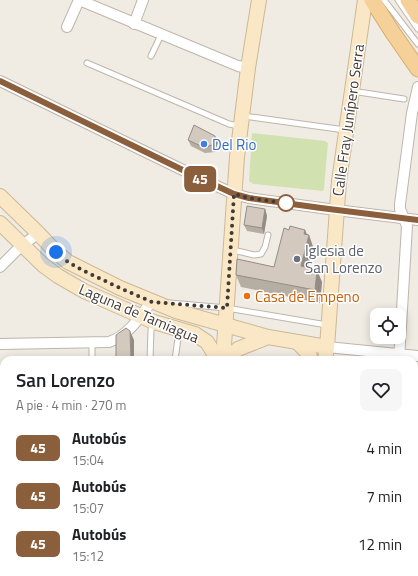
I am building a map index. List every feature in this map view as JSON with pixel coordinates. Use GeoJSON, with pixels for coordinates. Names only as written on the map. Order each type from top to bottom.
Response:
{"type":"FeatureCollection","features":[{"type":"Feature","properties":{"kind":"main road"},"geometry":{"type":"LineString","coordinates":[[224,356],[230,249],[241,121],[259,0]]}},
{"type":"Feature","properties":{"kind":"main road","name":"Calle Fray Junípero Serra"},"geometry":{"type":"LineString","coordinates":[[326,353],[336,210],[351,91],[365,0]]}},
{"type":"Feature","properties":{"kind":"main road"},"geometry":{"type":"LineString","coordinates":[[372,0],[418,69]]}},
{"type":"Feature","properties":{"kind":"main road"},"geometry":{"type":"LineString","coordinates":[[408,0],[418,16]]}},
{"type":"Feature","properties":{"kind":"main road","name":"Laguna de Tamiagua"},"geometry":{"type":"LineString","coordinates":[[0,196],[68,262],[120,288],[176,311],[268,337],[297,342],[326,353]]}},
{"type":"Feature","properties":{"kind":"main road","name":"Laguna de Tamiagua"},"geometry":{"type":"LineString","coordinates":[[0,223],[43,265],[58,276],[84,291],[147,319],[195,334],[207,342],[216,356]]}},
{"type":"Feature","properties":{"kind":"main road"},"geometry":{"type":"LineString","coordinates":[[229,356],[238,349],[268,337]]}},
{"type":"Feature","properties":{"kind":"main road"},"geometry":{"type":"LineString","coordinates":[[297,342],[310,356]]}},
{"type":"Feature","properties":{"kind":"street"},"geometry":{"type":"LineString","coordinates":[[67,27],[79,0],[160,35],[238,66],[248,68]]}},
{"type":"Feature","properties":{"kind":"street"},"geometry":{"type":"LineString","coordinates":[[134,24],[143,0]]}},
{"type":"Feature","properties":{"kind":"street"},"geometry":{"type":"LineString","coordinates":[[0,81],[234,194],[249,198],[418,220]]}},
{"type":"Feature","properties":{"kind":"street"},"geometry":{"type":"LineString","coordinates":[[399,356],[407,226],[400,209],[412,113],[418,87]]}},
{"type":"Feature","properties":{"kind":"street"},"geometry":{"type":"LineString","coordinates":[[0,267],[38,233]]}},
{"type":"Feature","properties":{"kind":"street"},"geometry":{"type":"LineString","coordinates":[[0,344],[109,342],[116,340],[147,319],[152,302]]}},
{"type":"Feature","properties":{"kind":"street"},"geometry":{"type":"LineString","coordinates":[[326,353],[381,356]]}},
{"type":"Feature","properties":{"kind":"lane"},"geometry":{"type":"LineString","coordinates":[[384,0],[418,44]]}},
{"type":"Feature","properties":{"kind":"lane"},"geometry":{"type":"LineString","coordinates":[[398,0],[418,29]]}},
{"type":"Feature","properties":{"kind":"lane"},"geometry":{"type":"LineString","coordinates":[[151,56],[160,35]]}},
{"type":"Feature","properties":{"kind":"lane"},"geometry":{"type":"LineString","coordinates":[[87,63],[229,124],[241,121],[346,130]]}},
{"type":"Feature","properties":{"kind":"lane"},"geometry":{"type":"LineString","coordinates":[[351,91],[404,99]]}},
{"type":"Feature","properties":{"kind":"lane"},"geometry":{"type":"LineString","coordinates":[[230,249],[254,255],[260,254],[265,247],[268,235]]}},
{"type":"Feature","properties":{"kind":"lane"},"geometry":{"type":"LineString","coordinates":[[152,302],[227,308],[328,326]]}},
{"type":"Feature","properties":{"kind":"lane"},"geometry":{"type":"LineString","coordinates":[[147,319],[151,330],[150,356]]}},
{"type":"Feature","properties":{"kind":"lane"},"geometry":{"type":"LineString","coordinates":[[176,356],[180,329]]}},
{"type":"Feature","properties":{"kind":"lane"},"geometry":{"type":"LineString","coordinates":[[92,342],[92,356]]}},
{"type":"Feature","properties":{"kind":"green space"},"geometry":{"type":"Polygon","coordinates":[[[252,133],[325,141],[328,143],[323,191],[253,184],[249,181],[252,133]]]}},
{"type":"Feature","properties":{"kind":"building"},"geometry":{"type":"Polygon","coordinates":[[[194,125],[215,136],[213,145],[203,147],[188,140],[194,125]]]}},
{"type":"Feature","properties":{"kind":"building"},"geometry":{"type":"Polygon","coordinates":[[[247,206],[265,209],[262,228],[244,225],[247,206]]]}},
{"type":"Feature","properties":{"kind":"building"},"geometry":{"type":"Polygon","coordinates":[[[290,226],[305,230],[304,234],[309,235],[301,266],[317,270],[315,290],[236,275],[237,259],[274,267],[284,228],[289,230],[290,226]]]}},
{"type":"Feature","properties":{"kind":"building"},"geometry":{"type":"Polygon","coordinates":[[[126,328],[130,331],[131,356],[116,356],[116,335],[126,328]]]}},
{"type":"Feature","properties":{"kind":"bus line","name":"45"},"geometry":{"type":"LineString","coordinates":[[0,81],[234,194],[249,198],[346,212],[418,220]]}},
{"type":"Feature","properties":{"kind":"place","name":"Del Rio"},"geometry":{"type":"Point","coordinates":[204,144]}},
{"type":"Feature","properties":{"kind":"place","name":"Iglesia de San Lorenzo"},"geometry":{"type":"Point","coordinates":[297,259]}},
{"type":"Feature","properties":{"kind":"place","name":"Casa de Empeno"},"geometry":{"type":"Point","coordinates":[247,296]}},
{"type":"Feature","properties":{"kind":"route"},"geometry":{"type":"LineString","coordinates":[[56,252],[68,262],[84,271],[152,302],[227,308],[234,194],[249,198],[292,204],[286,203]]}}]}
